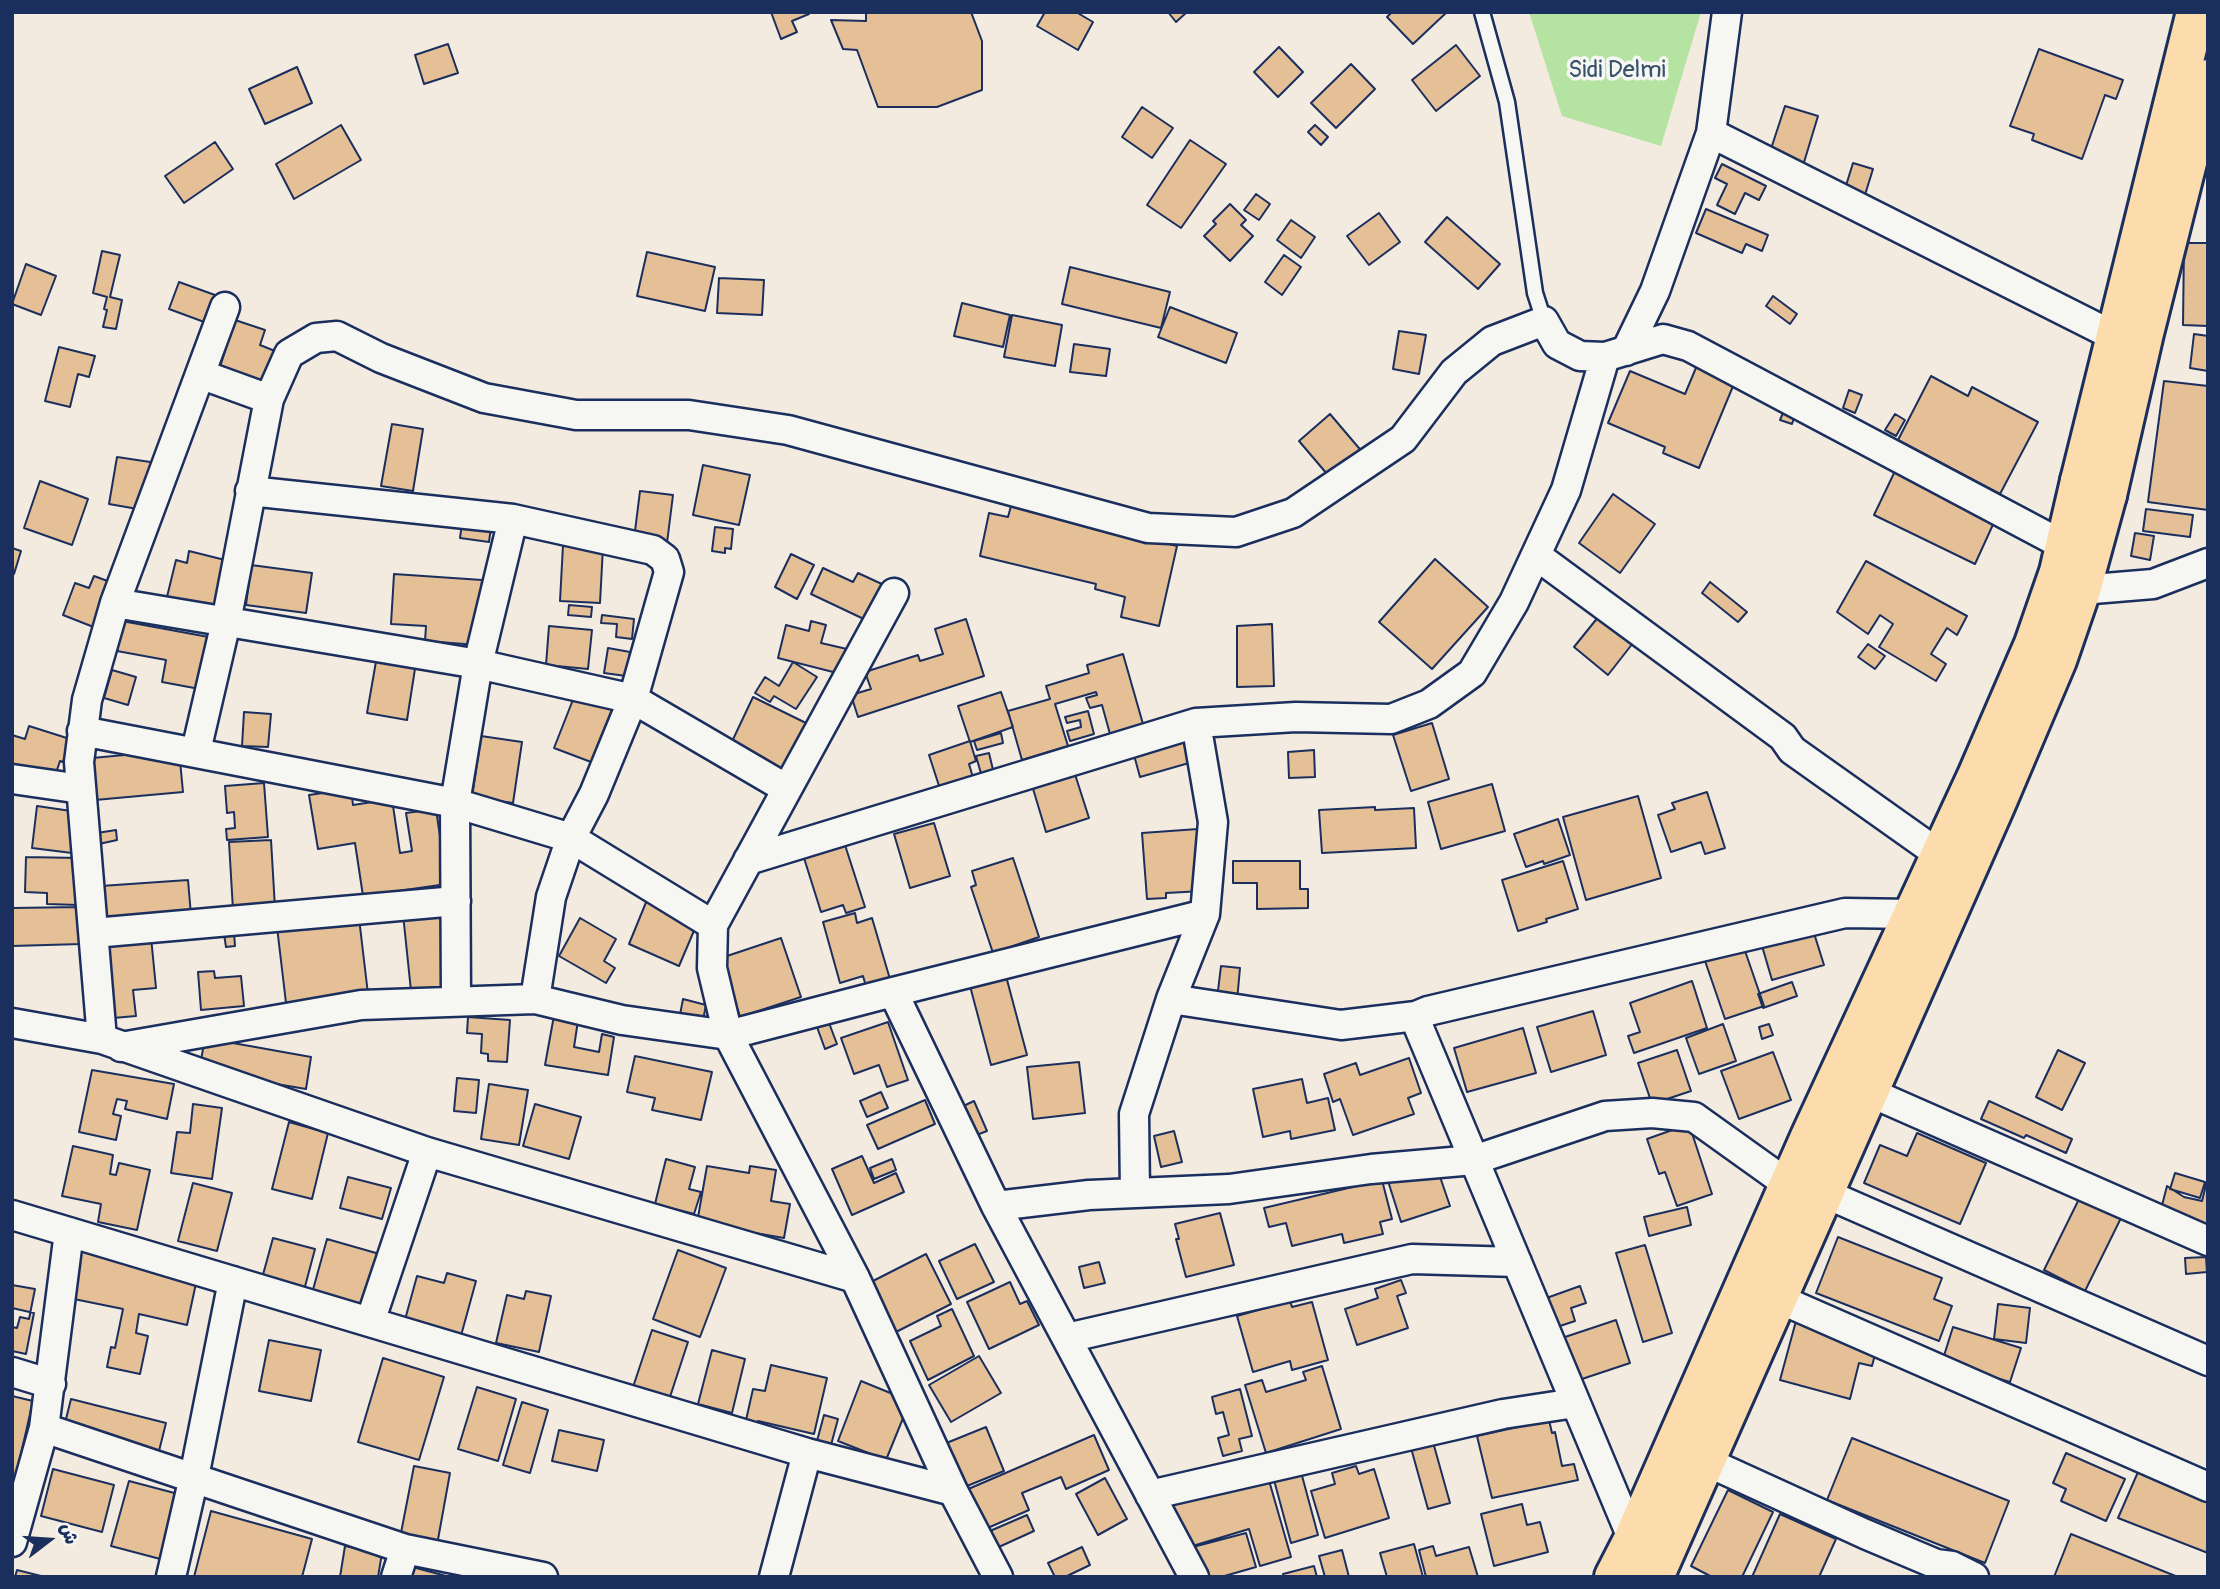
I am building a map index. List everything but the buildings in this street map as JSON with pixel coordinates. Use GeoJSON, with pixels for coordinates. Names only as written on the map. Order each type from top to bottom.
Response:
{"type":"FeatureCollection","features":[{"type":"Feature","properties":{"kind":"main road"},"geometry":{"type":"LineString","coordinates":[[1661,1574],[1705,1461],[1777,1298],[1806,1189],[1868,1092],[2057,660],[2081,590],[2116,337],[2196,12]]}},
{"type":"Feature","properties":{"kind":"main road"},"geometry":{"type":"LineString","coordinates":[[1614,1577],[1806,1189],[1913,914],[2034,644],[2065,547],[2094,488],[2144,333],[2208,79]]}},
{"type":"Feature","properties":{"kind":"street"},"geometry":{"type":"LineString","coordinates":[[748,860],[1196,723],[1296,717],[1391,719],[1429,704],[1472,673],[1514,602],[1566,490],[1616,354],[1655,291],[1711,133],[1727,12]]}},
{"type":"Feature","properties":{"kind":"street"},"geometry":{"type":"LineString","coordinates":[[1711,133],[2116,337]]}},
{"type":"Feature","properties":{"kind":"street"},"geometry":{"type":"LineString","coordinates":[[111,1043],[94,933],[79,762],[82,731],[87,700],[115,603],[225,307]]}},
{"type":"Feature","properties":{"kind":"street"},"geometry":{"type":"LineString","coordinates":[[197,751],[226,622],[269,399],[289,354],[316,338],[337,336],[381,358],[484,398],[576,415],[689,415],[788,430],[1148,528],[1236,532],[1293,513],[1403,439],[1454,372],[1492,341],[1544,321],[1557,344],[1580,356],[1616,354],[1663,339],[1688,346],[2065,547]]}},
{"type":"Feature","properties":{"kind":"street"},"geometry":{"type":"LineString","coordinates":[[200,374],[269,399]]}},
{"type":"Feature","properties":{"kind":"street"},"geometry":{"type":"LineString","coordinates":[[250,491],[513,519],[653,550],[665,559],[669,572],[633,699],[594,794],[571,838],[551,897],[535,999]]}},
{"type":"Feature","properties":{"kind":"street"},"geometry":{"type":"LineString","coordinates":[[456,1002],[456,803],[478,664],[513,519]]}},
{"type":"Feature","properties":{"kind":"street"},"geometry":{"type":"LineString","coordinates":[[1536,556],[1783,737],[1792,750],[1940,855]]}},
{"type":"Feature","properties":{"kind":"street"},"geometry":{"type":"LineString","coordinates":[[2081,590],[2153,583],[2208,563]]}},
{"type":"Feature","properties":{"kind":"street"},"geometry":{"type":"LineString","coordinates":[[894,593],[713,925],[712,968],[728,1035],[855,1278],[953,1491],[998,1577]]}},
{"type":"Feature","properties":{"kind":"street"},"geometry":{"type":"LineString","coordinates":[[115,603],[478,664],[633,699],[787,789]]}},
{"type":"Feature","properties":{"kind":"street"},"geometry":{"type":"LineString","coordinates":[[1135,1193],[1134,1114],[1171,999],[1205,914],[1213,822],[1196,723]]}},
{"type":"Feature","properties":{"kind":"street"},"geometry":{"type":"LineString","coordinates":[[82,731],[197,751],[456,803],[571,838],[713,925]]}},
{"type":"Feature","properties":{"kind":"street"},"geometry":{"type":"LineString","coordinates":[[12,779],[81,789]]}},
{"type":"Feature","properties":{"kind":"street"},"geometry":{"type":"LineString","coordinates":[[94,933],[456,901]]}},
{"type":"Feature","properties":{"kind":"street"},"geometry":{"type":"LineString","coordinates":[[1171,999],[1341,1025],[1416,1016],[1845,912],[1913,914]]}},
{"type":"Feature","properties":{"kind":"street"},"geometry":{"type":"LineString","coordinates":[[111,1043],[361,1004],[535,999],[622,1020],[728,1035],[1205,914]]}},
{"type":"Feature","properties":{"kind":"street"},"geometry":{"type":"LineString","coordinates":[[893,992],[996,1206],[1194,1577]]}},
{"type":"Feature","properties":{"kind":"street"},"geometry":{"type":"LineString","coordinates":[[1416,1016],[1633,1540],[1661,1574]]}},
{"type":"Feature","properties":{"kind":"street"},"geometry":{"type":"LineString","coordinates":[[12,1023],[111,1043],[427,1152],[855,1278]]}},
{"type":"Feature","properties":{"kind":"street"},"geometry":{"type":"LineString","coordinates":[[1868,1092],[2208,1241]]}},
{"type":"Feature","properties":{"kind":"street"},"geometry":{"type":"LineString","coordinates":[[996,1206],[1089,1195],[1229,1189],[1371,1169],[1474,1160],[1605,1116],[1652,1113],[1694,1117],[1806,1189],[2208,1361]]}},
{"type":"Feature","properties":{"kind":"street"},"geometry":{"type":"LineString","coordinates":[[370,1322],[427,1152]]}},
{"type":"Feature","properties":{"kind":"street"},"geometry":{"type":"LineString","coordinates":[[12,1215],[807,1453],[953,1491]]}},
{"type":"Feature","properties":{"kind":"street"},"geometry":{"type":"LineString","coordinates":[[12,1542],[44,1428],[69,1232]]}},
{"type":"Feature","properties":{"kind":"street"},"geometry":{"type":"LineString","coordinates":[[1067,1338],[1412,1259],[1517,1262]]}},
{"type":"Feature","properties":{"kind":"street"},"geometry":{"type":"LineString","coordinates":[[170,1577],[194,1477],[233,1281]]}},
{"type":"Feature","properties":{"kind":"street"},"geometry":{"type":"LineString","coordinates":[[1777,1298],[2208,1487]]}},
{"type":"Feature","properties":{"kind":"street"},"geometry":{"type":"LineString","coordinates":[[12,1372],[51,1384]]}},
{"type":"Feature","properties":{"kind":"street"},"geometry":{"type":"LineString","coordinates":[[1150,1495],[1503,1414],[1575,1403]]}},
{"type":"Feature","properties":{"kind":"street"},"geometry":{"type":"LineString","coordinates":[[44,1428],[405,1549],[543,1577]]}},
{"type":"Feature","properties":{"kind":"street"},"geometry":{"type":"LineString","coordinates":[[774,1577],[807,1453]]}},
{"type":"Feature","properties":{"kind":"street"},"geometry":{"type":"LineString","coordinates":[[1705,1461],[1865,1535],[1936,1564],[1952,1566],[1974,1577]]}},
{"type":"Feature","properties":{"kind":"street"},"geometry":{"type":"LineString","coordinates":[[396,1577],[405,1549]]}},
{"type":"Feature","properties":{"kind":"lane"},"geometry":{"type":"LineString","coordinates":[[1482,12],[1507,102],[1535,293],[1544,321]]}},
{"type":"Feature","properties":{"kind":"green space","name":"Sidi Delmi"},"geometry":{"type":"Polygon","coordinates":[[[1529,12],[1701,12],[1661,146],[1562,116],[1529,12]]]}}]}
